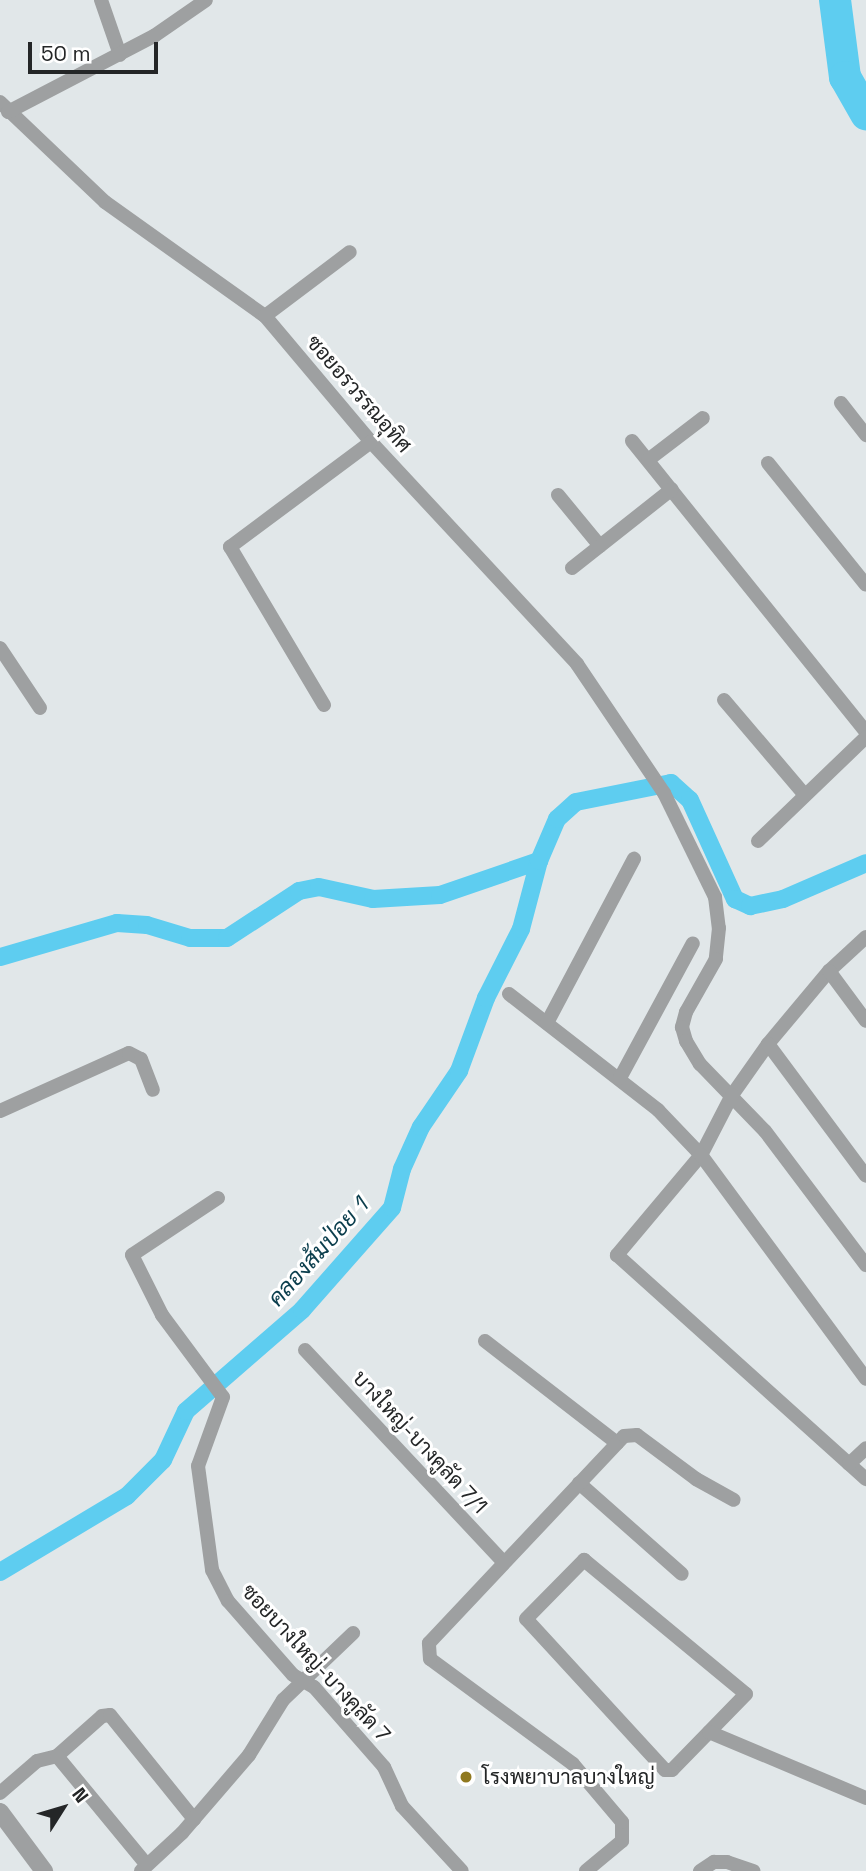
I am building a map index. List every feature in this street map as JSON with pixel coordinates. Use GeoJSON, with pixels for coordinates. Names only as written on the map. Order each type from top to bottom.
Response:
{"type":"FeatureCollection","features":[{"type":"Feature","properties":{"kind":"street"},"geometry":{"type":"LineString","coordinates":[[101,0],[120,55]]}},
{"type":"Feature","properties":{"kind":"street"},"geometry":{"type":"LineString","coordinates":[[4,109],[120,55],[206,0]]}},
{"type":"Feature","properties":{"kind":"street","name":"ซอยอรวรรณอุทิศ"},"geometry":{"type":"LineString","coordinates":[[4,109],[105,202],[265,316],[371,442],[577,664],[664,793],[715,897],[719,928],[716,959],[681,1027],[701,1064],[732,1095]]}},
{"type":"Feature","properties":{"kind":"street"},"geometry":{"type":"LineString","coordinates":[[265,316],[350,252]]}},
{"type":"Feature","properties":{"kind":"street"},"geometry":{"type":"LineString","coordinates":[[841,403],[866,435]]}},
{"type":"Feature","properties":{"kind":"street"},"geometry":{"type":"LineString","coordinates":[[648,460],[703,418]]}},
{"type":"Feature","properties":{"kind":"street"},"geometry":{"type":"LineString","coordinates":[[632,441],[866,734],[758,841]]}},
{"type":"Feature","properties":{"kind":"street"},"geometry":{"type":"LineString","coordinates":[[324,705],[230,547],[371,442]]}},
{"type":"Feature","properties":{"kind":"street"},"geometry":{"type":"LineString","coordinates":[[768,463],[866,585]]}},
{"type":"Feature","properties":{"kind":"street"},"geometry":{"type":"LineString","coordinates":[[572,568],[672,489]]}},
{"type":"Feature","properties":{"kind":"street"},"geometry":{"type":"LineString","coordinates":[[558,495],[600,546]]}},
{"type":"Feature","properties":{"kind":"street"},"geometry":{"type":"LineString","coordinates":[[0,648],[40,708]]}},
{"type":"Feature","properties":{"kind":"street"},"geometry":{"type":"LineString","coordinates":[[724,700],[804,794]]}},
{"type":"Feature","properties":{"kind":"street"},"geometry":{"type":"LineString","coordinates":[[547,1023],[634,859]]}},
{"type":"Feature","properties":{"kind":"street"},"geometry":{"type":"LineString","coordinates":[[866,937],[829,971],[768,1044],[732,1095],[701,1154],[617,1255],[866,1479]]}},
{"type":"Feature","properties":{"kind":"street"},"geometry":{"type":"LineString","coordinates":[[620,1078],[693,943]]}},
{"type":"Feature","properties":{"kind":"street"},"geometry":{"type":"LineString","coordinates":[[829,971],[866,1021]]}},
{"type":"Feature","properties":{"kind":"street"},"geometry":{"type":"LineString","coordinates":[[509,994],[620,1078],[701,1154],[866,1379]]}},
{"type":"Feature","properties":{"kind":"street"},"geometry":{"type":"LineString","coordinates":[[768,1044],[866,1176]]}},
{"type":"Feature","properties":{"kind":"street"},"geometry":{"type":"LineString","coordinates":[[0,1111],[129,1053],[141,1059],[153,1090]]}},
{"type":"Feature","properties":{"kind":"street"},"geometry":{"type":"LineString","coordinates":[[732,1095],[765,1131],[866,1265]]}},
{"type":"Feature","properties":{"kind":"street","name":"ซอยบางใหญ่-บางคูลัด 7"},"geometry":{"type":"LineString","coordinates":[[218,1198],[132,1255],[162,1315],[223,1397],[198,1465],[207,1507],[205,1541],[228,1601],[302,1682],[314,1687],[384,1767],[402,1806],[462,1871]]}},
{"type":"Feature","properties":{"kind":"street"},"geometry":{"type":"LineString","coordinates":[[485,1341],[617,1443]]}},
{"type":"Feature","properties":{"kind":"street","name":"บางใหญ่-บางคูลัด 7/1"},"geometry":{"type":"LineString","coordinates":[[305,1350],[504,1563]]}},
{"type":"Feature","properties":{"kind":"street"},"geometry":{"type":"LineString","coordinates":[[586,1871],[622,1841],[621,1822],[573,1764],[430,1659],[426,1649],[624,1436],[637,1435],[696,1479],[734,1500]]}},
{"type":"Feature","properties":{"kind":"street"},"geometry":{"type":"LineString","coordinates":[[849,1464],[866,1448]]}},
{"type":"Feature","properties":{"kind":"street"},"geometry":{"type":"LineString","coordinates":[[579,1483],[682,1574]]}},
{"type":"Feature","properties":{"kind":"street"},"geometry":{"type":"LineString","coordinates":[[590,1562],[746,1694],[709,1732],[672,1770],[665,1770],[528,1623],[527,1616],[578,1564],[590,1562]]}},
{"type":"Feature","properties":{"kind":"street"},"geometry":{"type":"LineString","coordinates":[[57,1756],[144,1868],[194,1819],[250,1755],[283,1700],[353,1633]]}},
{"type":"Feature","properties":{"kind":"street"},"geometry":{"type":"LineString","coordinates":[[0,1793],[37,1761],[57,1756],[102,1716],[110,1715],[194,1819]]}},
{"type":"Feature","properties":{"kind":"street"},"geometry":{"type":"LineString","coordinates":[[709,1732],[866,1798]]}},
{"type":"Feature","properties":{"kind":"street"},"geometry":{"type":"LineString","coordinates":[[0,1812],[44,1871]]}},
{"type":"Feature","properties":{"kind":"street"},"geometry":{"type":"LineString","coordinates":[[700,1871],[714,1862],[727,1862],[753,1871]]}},
{"type":"Feature","properties":{"kind":"waterway"},"geometry":{"type":"LineString","coordinates":[[835,0],[845,77],[866,114]]}},
{"type":"Feature","properties":{"kind":"waterway","name":"คลองส้มป่อย 1"},"geometry":{"type":"LineString","coordinates":[[0,1572],[127,1496],[163,1460],[186,1411],[302,1310],[392,1208],[402,1169],[421,1127],[459,1071],[486,998],[521,929],[539,861],[557,819],[576,802],[671,783],[690,800],[735,899],[750,906],[783,899],[866,863]]}},
{"type":"Feature","properties":{"kind":"waterway"},"geometry":{"type":"LineString","coordinates":[[0,957],[117,923],[147,925],[190,938],[227,938],[299,891],[319,887],[373,899],[440,895],[539,861]]}},
{"type":"Feature","properties":{"kind":"place","name":"โรงพยาบาลบางใหญ่"},"geometry":{"type":"Point","coordinates":[466,1777]}}]}
